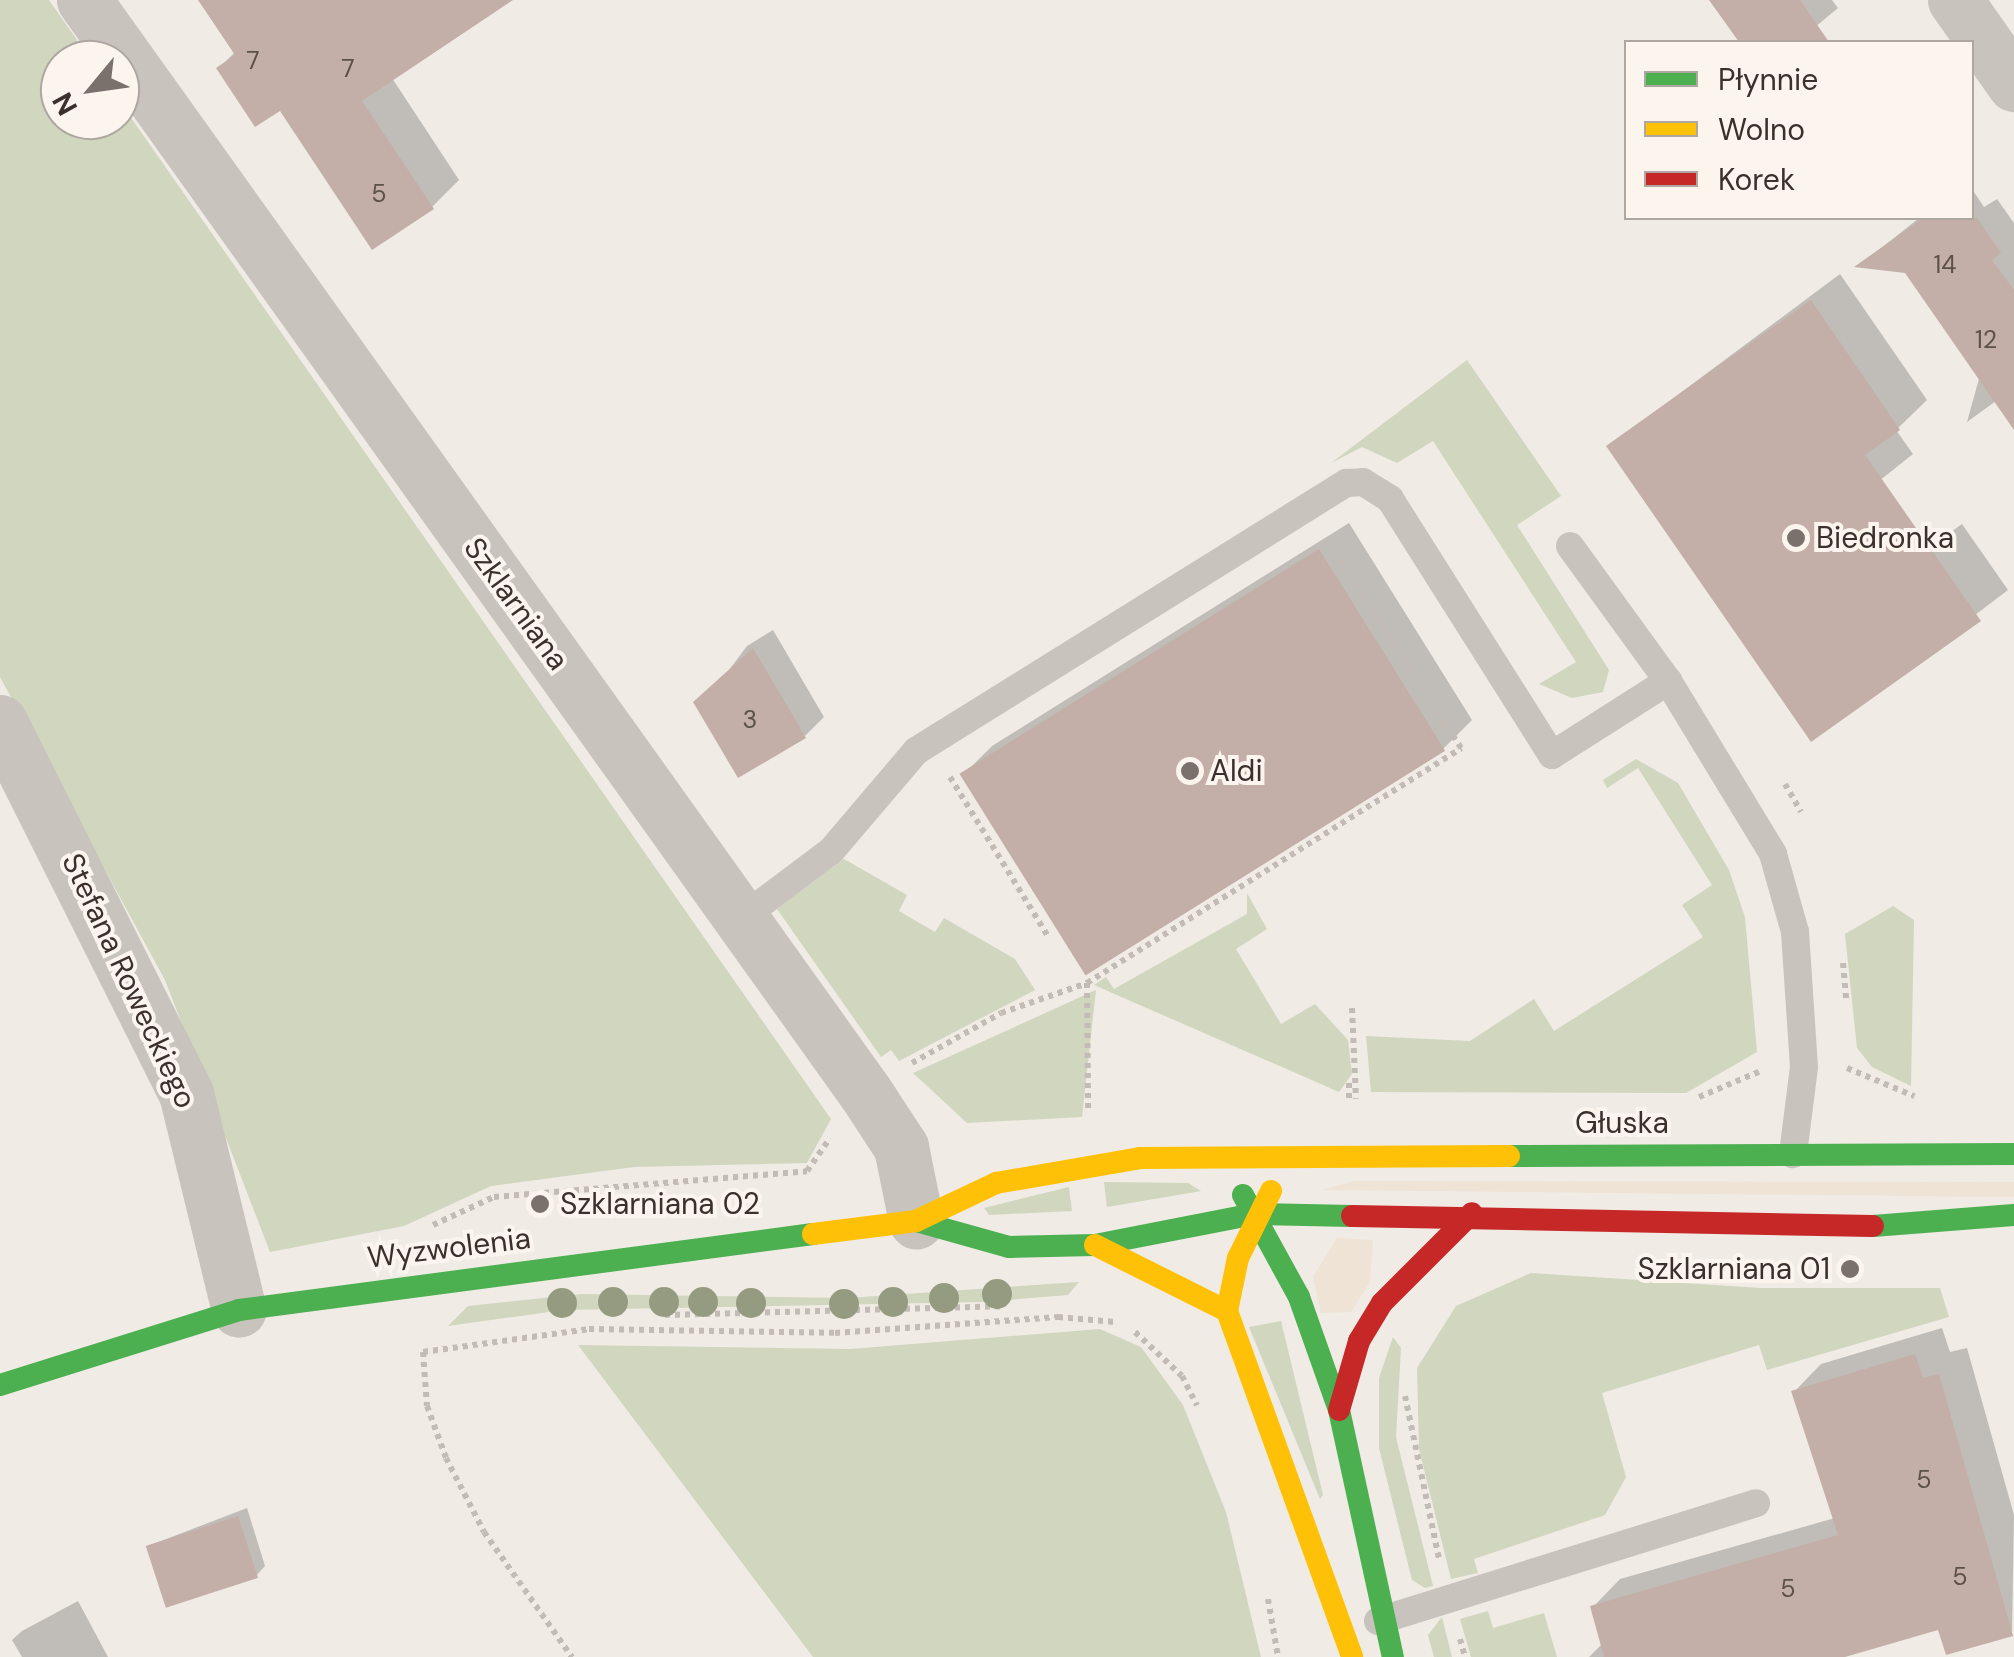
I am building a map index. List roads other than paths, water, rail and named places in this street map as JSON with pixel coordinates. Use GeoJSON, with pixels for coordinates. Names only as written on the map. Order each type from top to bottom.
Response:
{"type":"FeatureCollection","features":[{"type":"Feature","properties":{"kind":"street","name":"Szklarniana"},"geometry":{"type":"LineString","coordinates":[[84,0],[865,1092],[901,1147],[916,1221]]}},
{"type":"Feature","properties":{"kind":"street"},"geometry":{"type":"LineString","coordinates":[[1955,0],[2011,76]]}},
{"type":"Feature","properties":{"kind":"street","name":"Stefana Roweckiego"},"geometry":{"type":"LineString","coordinates":[[0,722],[186,1094],[239,1310]]}},
{"type":"Feature","properties":{"kind":"street"},"geometry":{"type":"LineString","coordinates":[[1212,1152],[1255,1214],[1299,1297],[1339,1410],[1388,1618],[1392,1657]]}},
{"type":"Feature","properties":{"kind":"street","name":"Wyzwolenia"},"geometry":{"type":"LineString","coordinates":[[0,1385],[239,1310],[420,1281],[916,1221],[996,1183],[1212,1152],[1324,1153]]}},
{"type":"Feature","properties":{"kind":"street"},"geometry":{"type":"LineString","coordinates":[[1324,1153],[1280,1182],[1255,1214],[1227,1311],[1348,1645]]}},
{"type":"Feature","properties":{"kind":"street","name":"Głuska"},"geometry":{"type":"LineString","coordinates":[[1324,1153],[2014,1154]]}},
{"type":"Feature","properties":{"kind":"street"},"geometry":{"type":"LineString","coordinates":[[916,1221],[962,1242],[1094,1245],[1255,1214],[1472,1213],[1871,1226],[2014,1215]]}},
{"type":"Feature","properties":{"kind":"street"},"geometry":{"type":"LineString","coordinates":[[1339,1410],[1359,1340],[1382,1303],[1472,1213]]}},
{"type":"Feature","properties":{"kind":"street"},"geometry":{"type":"LineString","coordinates":[[1094,1245],[1227,1311]]}},
{"type":"Feature","properties":{"kind":"lane"},"geometry":{"type":"LineString","coordinates":[[743,918],[831,851],[916,750],[1346,484],[1363,482],[1390,498],[1552,755],[1668,681]]}},
{"type":"Feature","properties":{"kind":"lane"},"geometry":{"type":"LineString","coordinates":[[1570,546],[1668,681],[1772,854],[1795,932],[1804,1067],[1793,1154]]}},
{"type":"Feature","properties":{"kind":"lane"},"geometry":{"type":"LineString","coordinates":[[1348,1645],[1388,1618],[1756,1503]]}},
{"type":"Feature","properties":{"kind":"place","name":"Biedronka"},"geometry":{"type":"Point","coordinates":[1796,538]}},
{"type":"Feature","properties":{"kind":"place","name":"Aldi"},"geometry":{"type":"Point","coordinates":[1190,771]}},
{"type":"Feature","properties":{"kind":"place","name":"Szklarniana 02"},"geometry":{"type":"Point","coordinates":[540,1204]}},
{"type":"Feature","properties":{"kind":"place","name":"Szklarniana 01"},"geometry":{"type":"Point","coordinates":[1850,1269]}}]}
